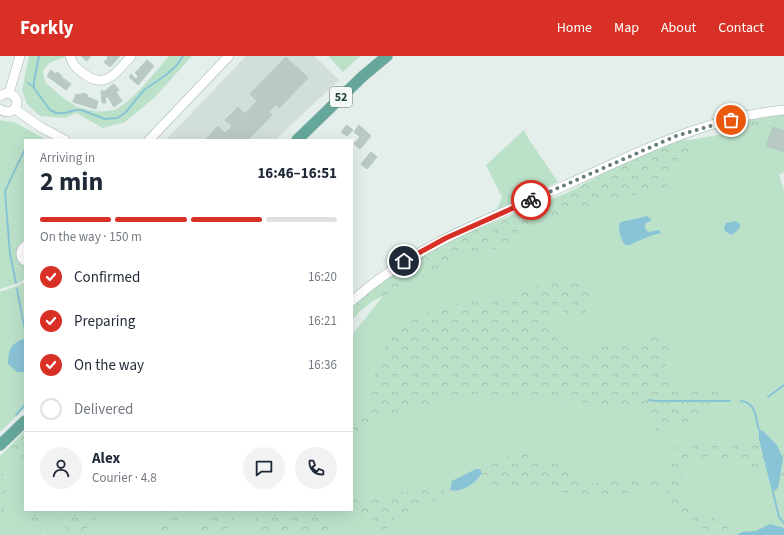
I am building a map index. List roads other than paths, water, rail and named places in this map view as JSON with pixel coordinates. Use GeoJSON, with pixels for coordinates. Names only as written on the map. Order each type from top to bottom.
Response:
{"type":"FeatureCollection","features":[{"type":"Feature","properties":{"kind":"main road","name":"52"},"geometry":{"type":"LineString","coordinates":[[298,139],[363,76],[387,56]]}},
{"type":"Feature","properties":{"kind":"main road"},"geometry":{"type":"LineString","coordinates":[[0,446],[24,422]]}},
{"type":"Feature","properties":{"kind":"street"},"geometry":{"type":"LineString","coordinates":[[9,93],[20,56]]}},
{"type":"Feature","properties":{"kind":"street"},"geometry":{"type":"LineString","coordinates":[[70,56],[76,68],[88,78],[101,80],[114,75],[131,56]]}},
{"type":"Feature","properties":{"kind":"street"},"geometry":{"type":"LineString","coordinates":[[150,139],[229,56]]}},
{"type":"Feature","properties":{"kind":"street"},"geometry":{"type":"LineString","coordinates":[[0,96],[5,93],[13,94],[17,101],[15,109],[8,113],[0,109]]}},
{"type":"Feature","properties":{"kind":"street"},"geometry":{"type":"LineString","coordinates":[[15,109],[42,128],[63,139]]}},
{"type":"Feature","properties":{"kind":"street"},"geometry":{"type":"LineString","coordinates":[[353,300],[383,275],[404,261],[452,235],[676,136],[756,114],[784,110]]}},
{"type":"Feature","properties":{"kind":"street"},"geometry":{"type":"LineString","coordinates":[[24,247],[20,253],[24,260]]}},
{"type":"Feature","properties":{"kind":"water"},"geometry":{"type":"Polygon","coordinates":[[[647,216],[652,220],[646,223],[645,227],[647,230],[649,232],[659,230],[661,233],[629,245],[625,245],[619,230],[619,225],[621,222],[647,216]]]}},
{"type":"Feature","properties":{"kind":"water"},"geometry":{"type":"Polygon","coordinates":[[[736,221],[740,224],[737,231],[731,235],[725,231],[724,228],[726,223],[736,221]]]}},
{"type":"Feature","properties":{"kind":"water"},"geometry":{"type":"Polygon","coordinates":[[[24,339],[24,372],[17,372],[8,364],[11,347],[24,339]]]}},
{"type":"Feature","properties":{"kind":"water"},"geometry":{"type":"Polygon","coordinates":[[[759,430],[763,431],[777,445],[783,459],[778,488],[773,492],[759,439],[759,430]]]}},
{"type":"Feature","properties":{"kind":"water"},"geometry":{"type":"Polygon","coordinates":[[[476,469],[480,469],[482,473],[472,484],[464,489],[455,491],[450,490],[452,481],[476,469]]]}},
{"type":"Feature","properties":{"kind":"water"},"geometry":{"type":"Polygon","coordinates":[[[770,524],[784,528],[784,535],[737,535],[742,532],[756,531],[770,524]]]}},
{"type":"Feature","properties":{"kind":"waterway"},"geometry":{"type":"LineString","coordinates":[[39,56],[34,88],[50,110],[56,113],[81,110],[105,119],[117,118],[125,113],[144,90],[166,75],[177,65],[183,56]]}},
{"type":"Feature","properties":{"kind":"waterway"},"geometry":{"type":"LineString","coordinates":[[28,83],[34,87]]}},
{"type":"Feature","properties":{"kind":"waterway"},"geometry":{"type":"LineString","coordinates":[[16,283],[10,254],[5,191],[24,151]]}},
{"type":"Feature","properties":{"kind":"waterway"},"geometry":{"type":"LineString","coordinates":[[17,289],[24,326]]}},
{"type":"Feature","properties":{"kind":"waterway"},"geometry":{"type":"LineString","coordinates":[[768,397],[784,385]]}},
{"type":"Feature","properties":{"kind":"waterway"},"geometry":{"type":"LineString","coordinates":[[648,400],[730,401]]}},
{"type":"Feature","properties":{"kind":"waterway"},"geometry":{"type":"LineString","coordinates":[[741,401],[746,402],[753,408],[759,430]]}},
{"type":"Feature","properties":{"kind":"waterway"},"geometry":{"type":"LineString","coordinates":[[16,415],[24,406]]}},
{"type":"Feature","properties":{"kind":"waterway"},"geometry":{"type":"LineString","coordinates":[[773,492],[779,517],[784,523]]}}]}
